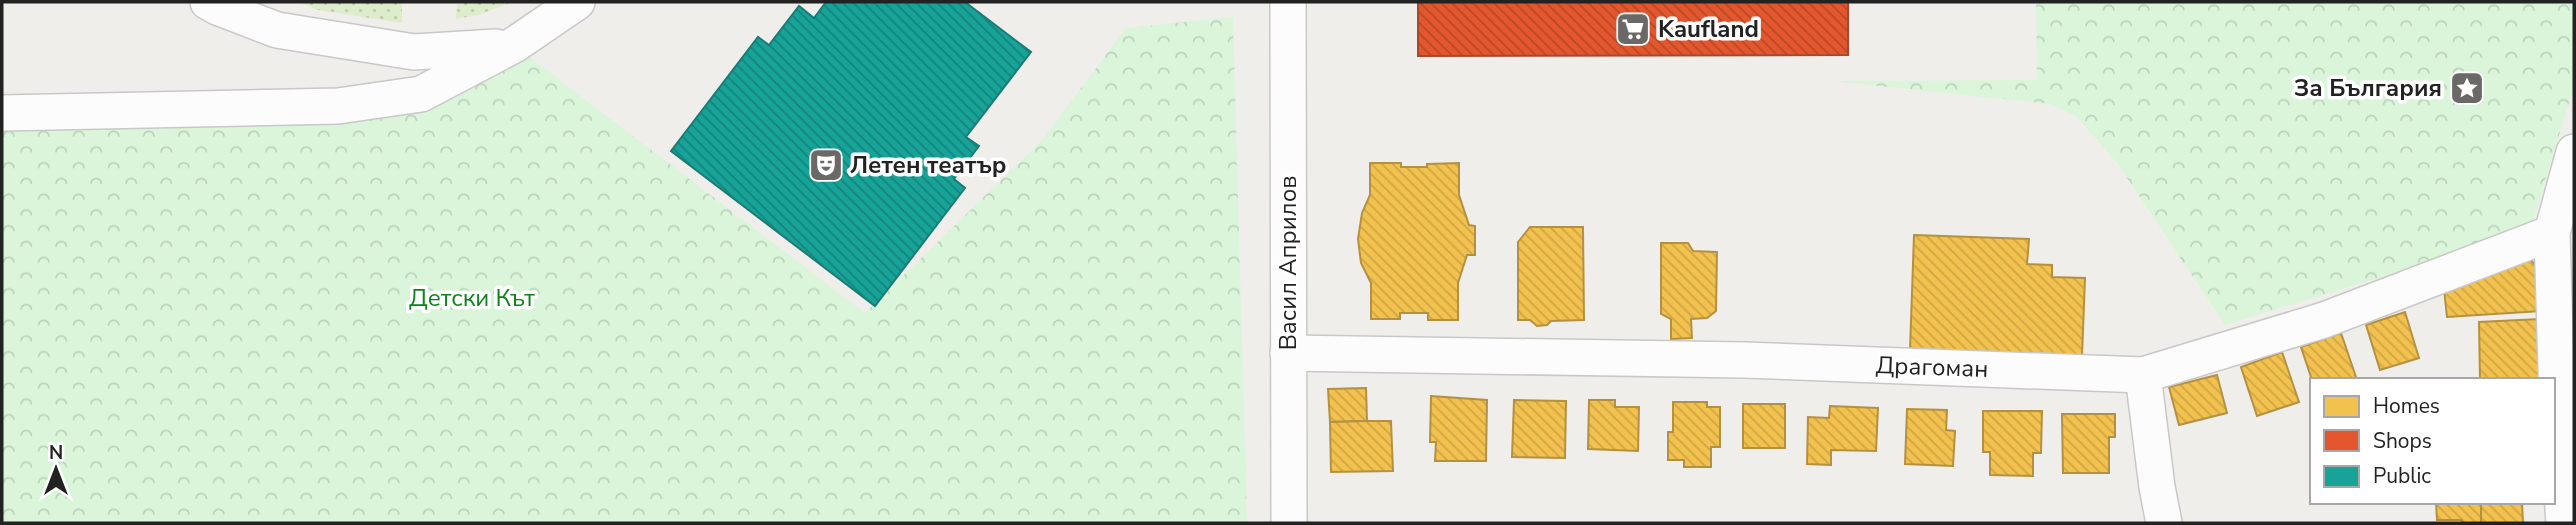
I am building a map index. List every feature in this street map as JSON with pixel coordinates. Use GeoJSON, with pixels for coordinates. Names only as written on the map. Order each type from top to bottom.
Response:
{"type":"FeatureCollection","features":[{"type":"Feature","properties":{"kind":"street"},"geometry":{"type":"LineString","coordinates":[[208,2],[217,8],[277,30],[414,52],[433,53],[514,45]]}},
{"type":"Feature","properties":{"kind":"street"},"geometry":{"type":"LineString","coordinates":[[2,113],[338,106],[421,94],[514,45],[577,2]]}},
{"type":"Feature","properties":{"kind":"street","name":"Васил Априлов"},"geometry":{"type":"LineString","coordinates":[[1287,2],[1289,523]]}},
{"type":"Feature","properties":{"kind":"street"},"geometry":{"type":"LineString","coordinates":[[2564,523],[2566,435],[2552,233],[2574,152]]}},
{"type":"Feature","properties":{"kind":"street","name":"Драгоман"},"geometry":{"type":"LineString","coordinates":[[1288,353],[1744,360],[2143,375],[2325,320],[2552,233]]}},
{"type":"Feature","properties":{"kind":"street"},"geometry":{"type":"LineString","coordinates":[[2143,375],[2164,523]]}},
{"type":"Feature","properties":{"kind":"green space"},"geometry":{"type":"Polygon","coordinates":[[[298,2],[402,2],[402,23],[318,10],[298,2]]]}},
{"type":"Feature","properties":{"kind":"green space"},"geometry":{"type":"Polygon","coordinates":[[[457,2],[513,2],[478,15],[456,19],[457,2]]]}},
{"type":"Feature","properties":{"kind":"green space"},"geometry":{"type":"Polygon","coordinates":[[[2036,2],[2568,2],[2574,4],[2574,86],[2530,231],[2225,325],[2117,163],[2077,117],[2050,104],[1831,81],[2037,80],[2036,2]]]}},
{"type":"Feature","properties":{"kind":"green space","name":"Детски Кът"},"geometry":{"type":"Polygon","coordinates":[[[1233,17],[1247,523],[2,523],[2,113],[338,106],[514,45],[865,313],[1043,139],[1126,28],[1233,17]]]}},
{"type":"Feature","properties":{"kind":"building: Homes"},"geometry":{"type":"Polygon","coordinates":[[[1370,163],[1401,163],[1401,167],[1427,167],[1427,164],[1459,163],[1459,195],[1469,225],[1475,226],[1475,255],[1467,255],[1458,283],[1458,320],[1428,320],[1428,313],[1400,313],[1400,319],[1371,319],[1371,283],[1361,263],[1358,239],[1362,213],[1370,195],[1370,163]]]}},
{"type":"Feature","properties":{"kind":"building: Homes"},"geometry":{"type":"Polygon","coordinates":[[[1530,227],[1583,227],[1584,320],[1551,321],[1547,325],[1537,326],[1530,320],[1518,320],[1518,242],[1530,227]]]}},
{"type":"Feature","properties":{"kind":"building: Homes"},"geometry":{"type":"Polygon","coordinates":[[[1914,235],[2029,239],[2027,264],[2052,265],[2052,277],[2085,278],[2082,356],[1910,350],[1914,235]]]}},
{"type":"Feature","properties":{"kind":"building: Homes"},"geometry":{"type":"Polygon","coordinates":[[[1661,243],[1688,243],[1693,251],[1717,252],[1716,311],[1707,318],[1691,319],[1692,338],[1671,339],[1671,319],[1661,314],[1661,243]]]}},
{"type":"Feature","properties":{"kind":"building: Homes"},"geometry":{"type":"Polygon","coordinates":[[[2529,259],[2540,268],[2542,311],[2447,317],[2444,289],[2529,259]]]}},
{"type":"Feature","properties":{"kind":"building: Homes"},"geometry":{"type":"Polygon","coordinates":[[[2405,312],[2419,358],[2380,370],[2366,325],[2405,312]]]}},
{"type":"Feature","properties":{"kind":"building: Homes"},"geometry":{"type":"Polygon","coordinates":[[[2540,319],[2542,378],[2480,378],[2479,322],[2540,319]]]}},
{"type":"Feature","properties":{"kind":"building: Homes"},"geometry":{"type":"Polygon","coordinates":[[[2341,333],[2356,378],[2311,378],[2301,347],[2341,333]]]}},
{"type":"Feature","properties":{"kind":"building: Homes"},"geometry":{"type":"Polygon","coordinates":[[[2282,352],[2299,402],[2257,416],[2241,367],[2282,352]]]}},
{"type":"Feature","properties":{"kind":"building: Homes"},"geometry":{"type":"Polygon","coordinates":[[[2217,375],[2227,413],[2179,425],[2169,387],[2217,375]]]}},
{"type":"Feature","properties":{"kind":"building: Homes"},"geometry":{"type":"Polygon","coordinates":[[[1366,388],[1367,421],[1330,422],[1328,389],[1366,388]]]}},
{"type":"Feature","properties":{"kind":"building: Homes"},"geometry":{"type":"Polygon","coordinates":[[[1431,396],[1487,400],[1486,461],[1435,461],[1436,442],[1430,442],[1431,396]]]}},
{"type":"Feature","properties":{"kind":"building: Homes"},"geometry":{"type":"Polygon","coordinates":[[[1514,400],[1566,401],[1565,458],[1512,457],[1514,400]]]}},
{"type":"Feature","properties":{"kind":"building: Homes"},"geometry":{"type":"Polygon","coordinates":[[[1589,400],[1615,400],[1615,407],[1639,407],[1638,451],[1588,449],[1589,400]]]}},
{"type":"Feature","properties":{"kind":"building: Homes"},"geometry":{"type":"Polygon","coordinates":[[[1673,402],[1707,402],[1707,407],[1720,407],[1720,447],[1711,447],[1711,467],[1684,467],[1684,460],[1668,460],[1668,432],[1673,432],[1673,402]]]}},
{"type":"Feature","properties":{"kind":"building: Homes"},"geometry":{"type":"Polygon","coordinates":[[[1743,404],[1785,404],[1785,448],[1743,448],[1743,404]]]}},
{"type":"Feature","properties":{"kind":"building: Homes"},"geometry":{"type":"Polygon","coordinates":[[[1830,406],[1878,408],[1876,451],[1831,450],[1831,465],[1807,464],[1808,417],[1829,418],[1830,406]]]}},
{"type":"Feature","properties":{"kind":"building: Homes"},"geometry":{"type":"Polygon","coordinates":[[[1907,409],[1947,410],[1946,430],[1955,431],[1953,466],[1905,464],[1907,409]]]}},
{"type":"Feature","properties":{"kind":"building: Homes"},"geometry":{"type":"Polygon","coordinates":[[[1983,411],[2042,411],[2041,453],[2033,453],[2033,476],[1990,475],[1990,452],[1983,452],[1983,411]]]}},
{"type":"Feature","properties":{"kind":"building: Homes"},"geometry":{"type":"Polygon","coordinates":[[[2062,414],[2115,414],[2115,437],[2109,437],[2109,473],[2063,473],[2062,414]]]}},
{"type":"Feature","properties":{"kind":"building: Homes"},"geometry":{"type":"Polygon","coordinates":[[[1391,421],[1393,471],[1331,472],[1330,422],[1391,421]]]}},
{"type":"Feature","properties":{"kind":"building: Homes"},"geometry":{"type":"Polygon","coordinates":[[[2436,504],[2481,504],[2481,523],[2437,520],[2436,504]]]}},
{"type":"Feature","properties":{"kind":"building: Homes"},"geometry":{"type":"Polygon","coordinates":[[[2481,504],[2522,504],[2523,523],[2481,523],[2481,504]]]}},
{"type":"Feature","properties":{"kind":"building: Shops","name":"Kaufland"},"geometry":{"type":"Polygon","coordinates":[[[1418,2],[1848,2],[1848,55],[1418,56],[1418,2]]]}},
{"type":"Feature","properties":{"kind":"building: Public","name":"Летен театър"},"geometry":{"type":"Polygon","coordinates":[[[826,2],[965,2],[1031,52],[966,137],[979,146],[954,179],[965,188],[875,306],[671,151],[758,37],[769,45],[799,6],[814,18],[826,2]]]}},
{"type":"Feature","properties":{"kind":"place","name":"Kaufland"},"geometry":{"type":"Point","coordinates":[1633,29]}},
{"type":"Feature","properties":{"kind":"place","name":"За България"},"geometry":{"type":"Point","coordinates":[2467,88]}},
{"type":"Feature","properties":{"kind":"place","name":"Летен театър"},"geometry":{"type":"Point","coordinates":[826,165]}}]}
